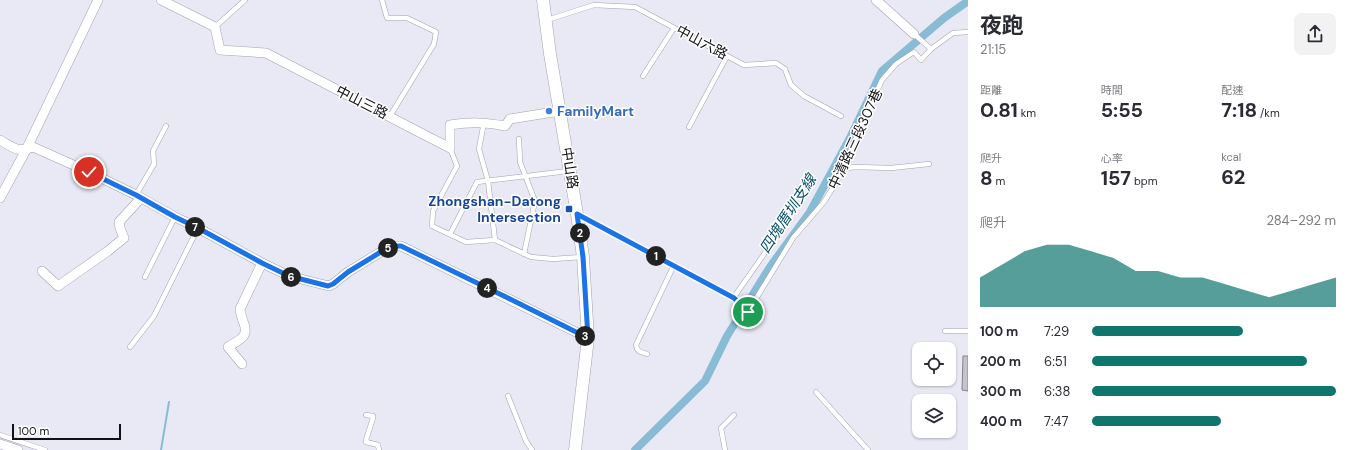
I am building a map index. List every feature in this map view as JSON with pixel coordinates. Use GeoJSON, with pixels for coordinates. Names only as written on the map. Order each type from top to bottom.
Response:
{"type":"FeatureCollection","features":[{"type":"Feature","properties":{"kind":"main road","name":"中山路"},"geometry":{"type":"LineString","coordinates":[[543,0],[583,257],[588,338],[575,450]]}},
{"type":"Feature","properties":{"kind":"street"},"geometry":{"type":"LineString","coordinates":[[0,198],[26,150],[98,0]]}},
{"type":"Feature","properties":{"kind":"street"},"geometry":{"type":"LineString","coordinates":[[161,0],[215,27]]}},
{"type":"Feature","properties":{"kind":"street"},"geometry":{"type":"LineString","coordinates":[[876,0],[914,34]]}},
{"type":"Feature","properties":{"kind":"street","name":"中山三路"},"geometry":{"type":"LineString","coordinates":[[215,27],[220,50],[266,52],[450,148]]}},
{"type":"Feature","properties":{"kind":"street"},"geometry":{"type":"LineString","coordinates":[[450,148],[450,125],[484,122],[505,126],[510,119],[560,111]]}},
{"type":"Feature","properties":{"kind":"street"},"geometry":{"type":"LineString","coordinates":[[0,140],[20,150],[26,150],[33,146],[138,196],[175,217],[289,276],[328,286],[384,250],[392,246],[401,246],[588,338]]}},
{"type":"Feature","properties":{"kind":"street"},"geometry":{"type":"LineString","coordinates":[[42,271],[58,286],[108,251],[124,238],[119,222],[138,196]]}},
{"type":"Feature","properties":{"kind":"street"},"geometry":{"type":"LineString","coordinates":[[242,364],[228,347],[245,336],[246,328],[240,314],[240,309],[262,263]]}},
{"type":"Feature","properties":{"kind":"street"},"geometry":{"type":"LineString","coordinates":[[0,444],[18,450]]}},
{"type":"Feature","properties":{"kind":"lane"},"geometry":{"type":"LineString","coordinates":[[215,27],[245,0]]}},
{"type":"Feature","properties":{"kind":"lane"},"geometry":{"type":"LineString","coordinates":[[382,0],[387,18],[407,18],[436,32],[434,44],[390,116]]}},
{"type":"Feature","properties":{"kind":"lane","name":"中山六路"},"geometry":{"type":"LineString","coordinates":[[546,20],[594,5],[635,7],[744,65],[776,63],[785,69],[791,85],[804,96],[841,116]]}},
{"type":"Feature","properties":{"kind":"lane"},"geometry":{"type":"LineString","coordinates":[[643,76],[674,28]]}},
{"type":"Feature","properties":{"kind":"lane","name":"中清路三段307巷"},"geometry":{"type":"LineString","coordinates":[[734,298],[748,312],[793,238],[824,202],[843,169],[849,152],[882,80],[896,64],[914,52],[921,60],[931,49],[953,33],[968,32]]}},
{"type":"Feature","properties":{"kind":"lane"},"geometry":{"type":"LineString","coordinates":[[914,34],[931,49]]}},
{"type":"Feature","properties":{"kind":"lane"},"geometry":{"type":"LineString","coordinates":[[688,127],[727,56]]}},
{"type":"Feature","properties":{"kind":"lane"},"geometry":{"type":"LineString","coordinates":[[484,122],[479,149],[488,181],[495,240]]}},
{"type":"Feature","properties":{"kind":"lane"},"geometry":{"type":"LineString","coordinates":[[138,196],[154,164],[153,151],[166,126]]}},
{"type":"Feature","properties":{"kind":"lane"},"geometry":{"type":"LineString","coordinates":[[518,139],[520,162],[535,201],[524,254]]}},
{"type":"Feature","properties":{"kind":"lane"},"geometry":{"type":"LineString","coordinates":[[450,148],[457,166],[433,211],[432,226],[466,242],[495,240],[531,257],[553,260],[583,257]]}},
{"type":"Feature","properties":{"kind":"lane"},"geometry":{"type":"LineString","coordinates":[[843,169],[854,167],[891,168],[928,164]]}},
{"type":"Feature","properties":{"kind":"lane"},"geometry":{"type":"LineString","coordinates":[[450,234],[477,182],[570,171]]}},
{"type":"Feature","properties":{"kind":"lane"},"geometry":{"type":"LineString","coordinates":[[577,214],[734,298],[784,228]]}},
{"type":"Feature","properties":{"kind":"lane"},"geometry":{"type":"LineString","coordinates":[[144,277],[175,217]]}},
{"type":"Feature","properties":{"kind":"lane"},"geometry":{"type":"LineString","coordinates":[[130,347],[154,316],[198,228]]}},
{"type":"Feature","properties":{"kind":"lane"},"geometry":{"type":"LineString","coordinates":[[647,354],[636,349],[637,342],[674,266]]}},
{"type":"Feature","properties":{"kind":"lane"},"geometry":{"type":"LineString","coordinates":[[945,330],[968,331]]}},
{"type":"Feature","properties":{"kind":"lane"},"geometry":{"type":"LineString","coordinates":[[816,392],[868,450]]}},
{"type":"Feature","properties":{"kind":"lane"},"geometry":{"type":"LineString","coordinates":[[508,396],[526,441],[532,450]]}},
{"type":"Feature","properties":{"kind":"lane"},"geometry":{"type":"LineString","coordinates":[[366,415],[373,416],[373,418],[366,442],[378,445],[379,450]]}},
{"type":"Feature","properties":{"kind":"lane"},"geometry":{"type":"LineString","coordinates":[[725,450],[721,428],[734,415]]}},
{"type":"Feature","properties":{"kind":"lane"},"geometry":{"type":"LineString","coordinates":[[0,435],[45,450]]}},
{"type":"Feature","properties":{"kind":"building"},"geometry":{"type":"Polygon","coordinates":[[[963,356],[968,356],[968,391],[962,390],[963,356]]]}},
{"type":"Feature","properties":{"kind":"waterway","name":"四塊厝圳支線"},"geometry":{"type":"LineString","coordinates":[[635,450],[705,381],[727,336],[770,267],[810,212],[850,138],[882,71],[944,18],[968,1]]}},
{"type":"Feature","properties":{"kind":"waterway"},"geometry":{"type":"LineString","coordinates":[[161,450],[169,402]]}},
{"type":"Feature","properties":{"kind":"place","name":"FamilyMart"},"geometry":{"type":"Point","coordinates":[549,111]}},
{"type":"Feature","properties":{"kind":"place","name":"Zhongshan-Datong Intersection"},"geometry":{"type":"Point","coordinates":[569,209]}},
{"type":"Feature","properties":{"kind":"route"},"geometry":{"type":"LineString","coordinates":[[89,172],[136,195],[289,276],[328,286],[384,250],[392,246],[401,246],[588,338],[583,257],[577,214],[734,298],[748,312]]}}]}
